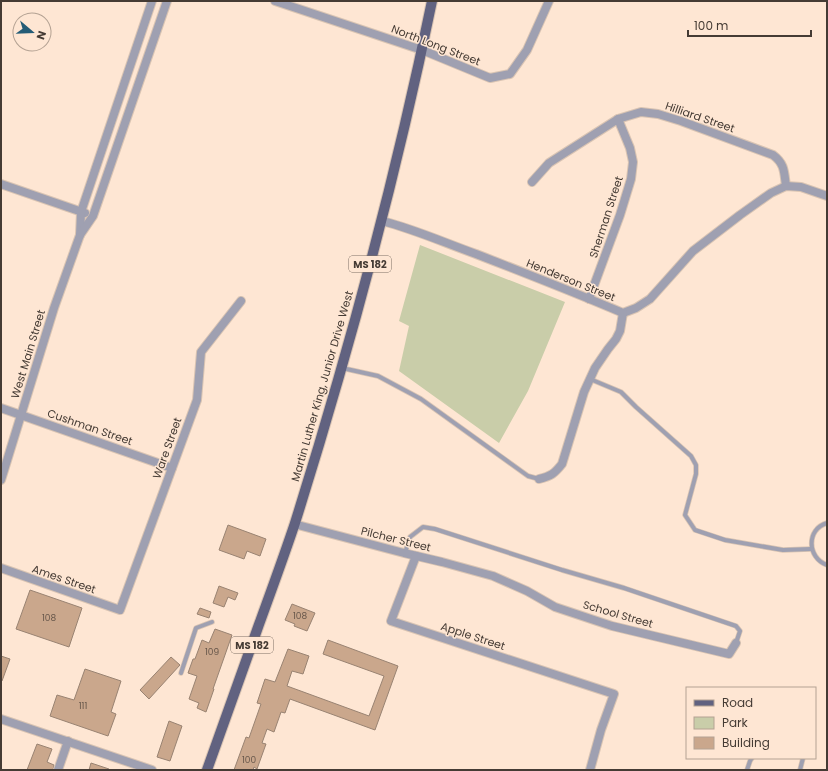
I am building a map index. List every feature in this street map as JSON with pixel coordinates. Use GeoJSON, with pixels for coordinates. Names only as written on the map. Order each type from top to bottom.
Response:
{"type":"FeatureCollection","features":[{"type":"Feature","properties":{"kind":"main road","name":"Martin Luther King, Junior Drive West"},"geometry":{"type":"LineString","coordinates":[[208,770],[294,524],[342,368],[382,221],[432,1]]}},
{"type":"Feature","properties":{"kind":"street","name":"West Main Street"},"geometry":{"type":"LineString","coordinates":[[80,235],[81,212],[152,1]]}},
{"type":"Feature","properties":{"kind":"street","name":"West Main Street"},"geometry":{"type":"LineString","coordinates":[[1,480],[54,308],[80,235],[93,216],[167,1]]}},
{"type":"Feature","properties":{"kind":"street","name":"North Long Street"},"geometry":{"type":"LineString","coordinates":[[276,1],[422,50],[490,78],[510,74],[527,50],[549,1]]}},
{"type":"Feature","properties":{"kind":"street","name":"Hilliard Street"},"geometry":{"type":"LineString","coordinates":[[532,182],[549,163],[618,119],[641,112],[658,114],[681,121],[773,155],[779,160],[784,170],[786,186]]}},
{"type":"Feature","properties":{"kind":"street","name":"Sherman Street"},"geometry":{"type":"LineString","coordinates":[[589,299],[620,215],[631,179],[633,162],[630,148],[618,119]]}},
{"type":"Feature","properties":{"kind":"street"},"geometry":{"type":"LineString","coordinates":[[1,184],[93,216]]}},
{"type":"Feature","properties":{"kind":"street"},"geometry":{"type":"LineString","coordinates":[[786,186],[801,188],[827,196]]}},
{"type":"Feature","properties":{"kind":"street","name":"Henderson Street"},"geometry":{"type":"LineString","coordinates":[[382,221],[449,244],[622,313],[636,308],[650,298],[693,251],[771,193],[786,186]]}},
{"type":"Feature","properties":{"kind":"street","name":"Ware Street"},"geometry":{"type":"LineString","coordinates":[[120,610],[197,400],[201,352],[241,301]]}},
{"type":"Feature","properties":{"kind":"street"},"geometry":{"type":"LineString","coordinates":[[539,479],[548,477],[555,473],[562,464],[589,379],[620,331],[622,313]]}},
{"type":"Feature","properties":{"kind":"street","name":"Cushman Street"},"geometry":{"type":"LineString","coordinates":[[1,408],[172,468]]}},
{"type":"Feature","properties":{"kind":"street","name":"Pilcher Street"},"geometry":{"type":"LineString","coordinates":[[294,524],[404,554],[442,562],[493,576]]}},
{"type":"Feature","properties":{"kind":"street","name":"Apple Street"},"geometry":{"type":"LineString","coordinates":[[416,556],[391,621],[614,694],[601,730],[590,770]]}},
{"type":"Feature","properties":{"kind":"street","name":"Ames Street"},"geometry":{"type":"LineString","coordinates":[[1,568],[120,610]]}},
{"type":"Feature","properties":{"kind":"street","name":"School Street"},"geometry":{"type":"LineString","coordinates":[[493,576],[527,591],[556,607],[612,626],[729,654],[736,643]]}},
{"type":"Feature","properties":{"kind":"street"},"geometry":{"type":"LineString","coordinates":[[1,719],[152,770]]}},
{"type":"Feature","properties":{"kind":"street"},"geometry":{"type":"LineString","coordinates":[[58,770],[68,741]]}},
{"type":"Feature","properties":{"kind":"lane"},"geometry":{"type":"LineString","coordinates":[[342,368],[378,376],[421,399],[528,476],[539,479]]}},
{"type":"Feature","properties":{"kind":"lane"},"geometry":{"type":"LineString","coordinates":[[589,379],[621,392],[691,456],[696,465],[696,474],[684,515],[695,530],[725,540],[783,550],[812,549]]}},
{"type":"Feature","properties":{"kind":"lane"},"geometry":{"type":"LineString","coordinates":[[827,523],[822,524],[816,530],[812,539],[812,549],[815,556],[823,564],[827,565]]}},
{"type":"Feature","properties":{"kind":"lane"},"geometry":{"type":"LineString","coordinates":[[404,554],[410,537],[423,527],[435,529],[562,570],[624,588],[736,626],[740,631],[736,643]]}},
{"type":"Feature","properties":{"kind":"lane"},"geometry":{"type":"LineString","coordinates":[[181,673],[196,628],[212,622]]}},
{"type":"Feature","properties":{"kind":"lane"},"geometry":{"type":"LineString","coordinates":[[746,770],[751,759]]}},
{"type":"Feature","properties":{"kind":"lane"},"geometry":{"type":"LineString","coordinates":[[800,770],[803,759]]}},
{"type":"Feature","properties":{"kind":"green space"},"geometry":{"type":"Polygon","coordinates":[[[420,245],[565,302],[528,391],[499,443],[399,371],[409,326],[399,321],[420,245]]]}},
{"type":"Feature","properties":{"kind":"building"},"geometry":{"type":"Polygon","coordinates":[[[228,525],[266,539],[260,556],[247,551],[244,559],[219,550],[228,525]]]}},
{"type":"Feature","properties":{"kind":"building"},"geometry":{"type":"Polygon","coordinates":[[[219,586],[238,593],[235,600],[228,597],[224,607],[213,603],[219,586]]]}},
{"type":"Feature","properties":{"kind":"building"},"geometry":{"type":"Polygon","coordinates":[[[30,590],[82,608],[69,647],[16,629],[30,590]]]}},
{"type":"Feature","properties":{"kind":"building"},"geometry":{"type":"Polygon","coordinates":[[[292,604],[315,613],[307,631],[294,626],[295,624],[285,620],[292,604]]]}},
{"type":"Feature","properties":{"kind":"building"},"geometry":{"type":"Polygon","coordinates":[[[200,608],[211,612],[209,618],[197,614],[200,608]]]}},
{"type":"Feature","properties":{"kind":"building"},"geometry":{"type":"Polygon","coordinates":[[[215,629],[232,635],[206,712],[197,708],[199,703],[189,699],[197,676],[188,673],[202,640],[209,643],[215,629]]]}},
{"type":"Feature","properties":{"kind":"building"},"geometry":{"type":"Polygon","coordinates":[[[328,640],[398,666],[375,730],[290,699],[285,713],[281,712],[274,732],[267,729],[262,743],[266,744],[257,769],[254,767],[253,770],[234,770],[246,737],[249,738],[261,704],[257,703],[265,679],[275,682],[288,649],[309,656],[303,674],[292,671],[287,686],[369,716],[384,676],[323,654],[328,640]]]}},
{"type":"Feature","properties":{"kind":"building"},"geometry":{"type":"Polygon","coordinates":[[[1,656],[10,659],[2,681],[1,681],[1,656]]]}},
{"type":"Feature","properties":{"kind":"building"},"geometry":{"type":"Polygon","coordinates":[[[171,657],[180,665],[149,699],[140,690],[171,657]]]}},
{"type":"Feature","properties":{"kind":"building"},"geometry":{"type":"Polygon","coordinates":[[[85,669],[121,681],[111,712],[116,714],[108,736],[50,716],[57,695],[74,700],[85,669]]]}},
{"type":"Feature","properties":{"kind":"building"},"geometry":{"type":"Polygon","coordinates":[[[169,721],[182,726],[170,761],[157,757],[169,721]]]}},
{"type":"Feature","properties":{"kind":"building"},"geometry":{"type":"Polygon","coordinates":[[[37,744],[52,749],[47,762],[54,765],[53,770],[27,770],[37,744]]]}},
{"type":"Feature","properties":{"kind":"building"},"geometry":{"type":"Polygon","coordinates":[[[91,763],[109,769],[109,770],[89,770],[91,763]]]}}]}
